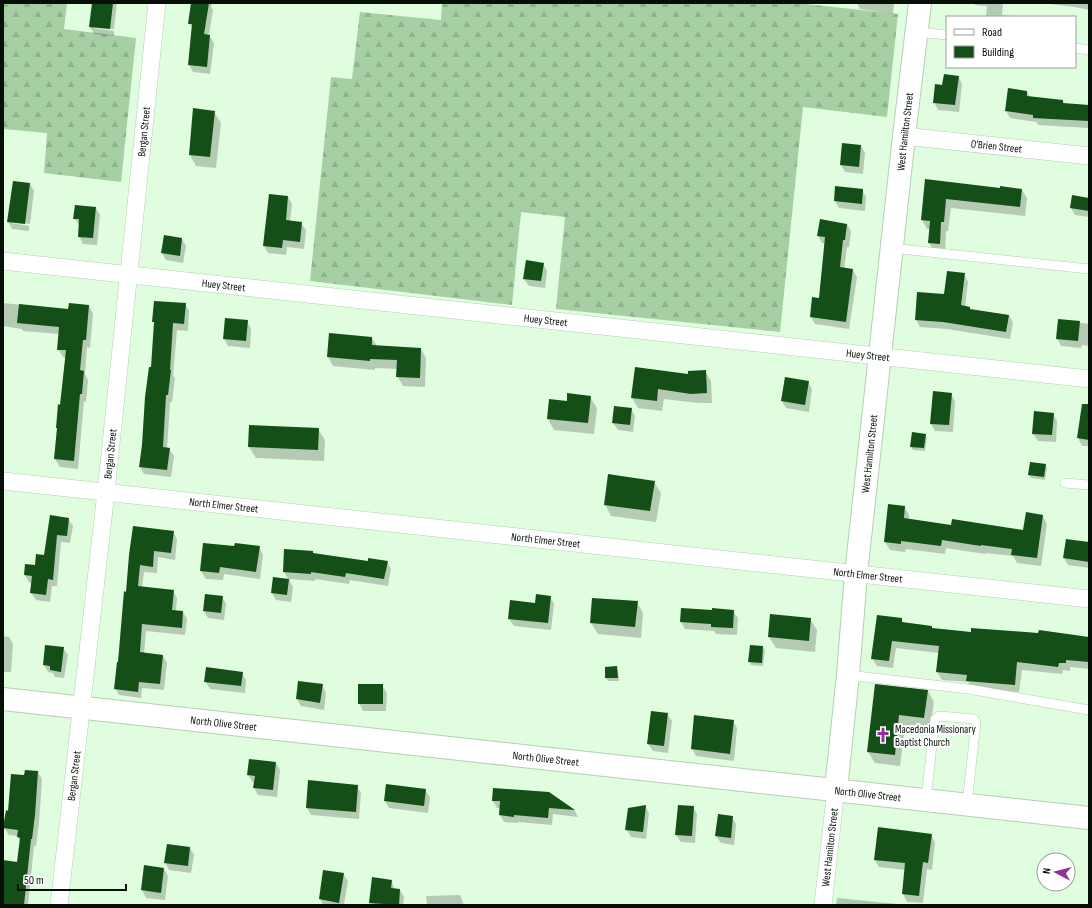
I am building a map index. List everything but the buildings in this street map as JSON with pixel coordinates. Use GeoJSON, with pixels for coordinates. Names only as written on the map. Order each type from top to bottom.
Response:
{"type":"FeatureCollection","features":[{"type":"Feature","properties":{"kind":"street","name":"Bergan Street"},"geometry":{"type":"LineString","coordinates":[[59,905],[106,492],[157,3]]}},
{"type":"Feature","properties":{"kind":"street","name":"West Hamilton Street"},"geometry":{"type":"LineString","coordinates":[[823,905],[848,675],[856,574],[879,356],[920,3]]}},
{"type":"Feature","properties":{"kind":"street","name":"O'Brien Street"},"geometry":{"type":"LineString","coordinates":[[904,136],[1089,156]]}},
{"type":"Feature","properties":{"kind":"street","name":"Huey Street"},"geometry":{"type":"LineString","coordinates":[[3,261],[1089,379]]}},
{"type":"Feature","properties":{"kind":"street","name":"North Elmer Street"},"geometry":{"type":"LineString","coordinates":[[3,480],[1089,600]]}},
{"type":"Feature","properties":{"kind":"street","name":"North Olive Street"},"geometry":{"type":"LineString","coordinates":[[3,699],[425,746],[836,789],[1089,818]]}},
{"type":"Feature","properties":{"kind":"lane"},"geometry":{"type":"LineString","coordinates":[[917,32],[946,35]]}},
{"type":"Feature","properties":{"kind":"lane"},"geometry":{"type":"LineString","coordinates":[[1076,48],[1089,50]]}},
{"type":"Feature","properties":{"kind":"lane"},"geometry":{"type":"LineString","coordinates":[[891,248],[1089,269]]}},
{"type":"Feature","properties":{"kind":"lane"},"geometry":{"type":"LineString","coordinates":[[1065,483],[1089,486]]}},
{"type":"Feature","properties":{"kind":"lane"},"geometry":{"type":"LineString","coordinates":[[848,675],[968,689],[1089,710]]}},
{"type":"Feature","properties":{"kind":"lane"},"geometry":{"type":"LineString","coordinates":[[926,799],[935,719],[939,716],[974,719],[976,722],[967,804]]}},
{"type":"Feature","properties":{"kind":"green space"},"geometry":{"type":"Polygon","coordinates":[[[3,3],[67,3],[64,29],[136,38],[121,182],[44,173],[47,133],[3,129],[3,3]]]}},
{"type":"Feature","properties":{"kind":"green space"},"geometry":{"type":"Polygon","coordinates":[[[442,3],[797,3],[898,14],[887,117],[803,107],[780,332],[556,309],[565,217],[521,212],[512,305],[310,281],[331,77],[352,79],[360,12],[441,20],[442,3]]]}},
{"type":"Feature","properties":{"kind":"green space"},"geometry":{"type":"Polygon","coordinates":[[[837,898],[908,905],[836,905],[837,898]]]}},
{"type":"Feature","properties":{"kind":"place","name":"Macedonia Missionary Baptist Church"},"geometry":{"type":"Point","coordinates":[883,735]}}]}
